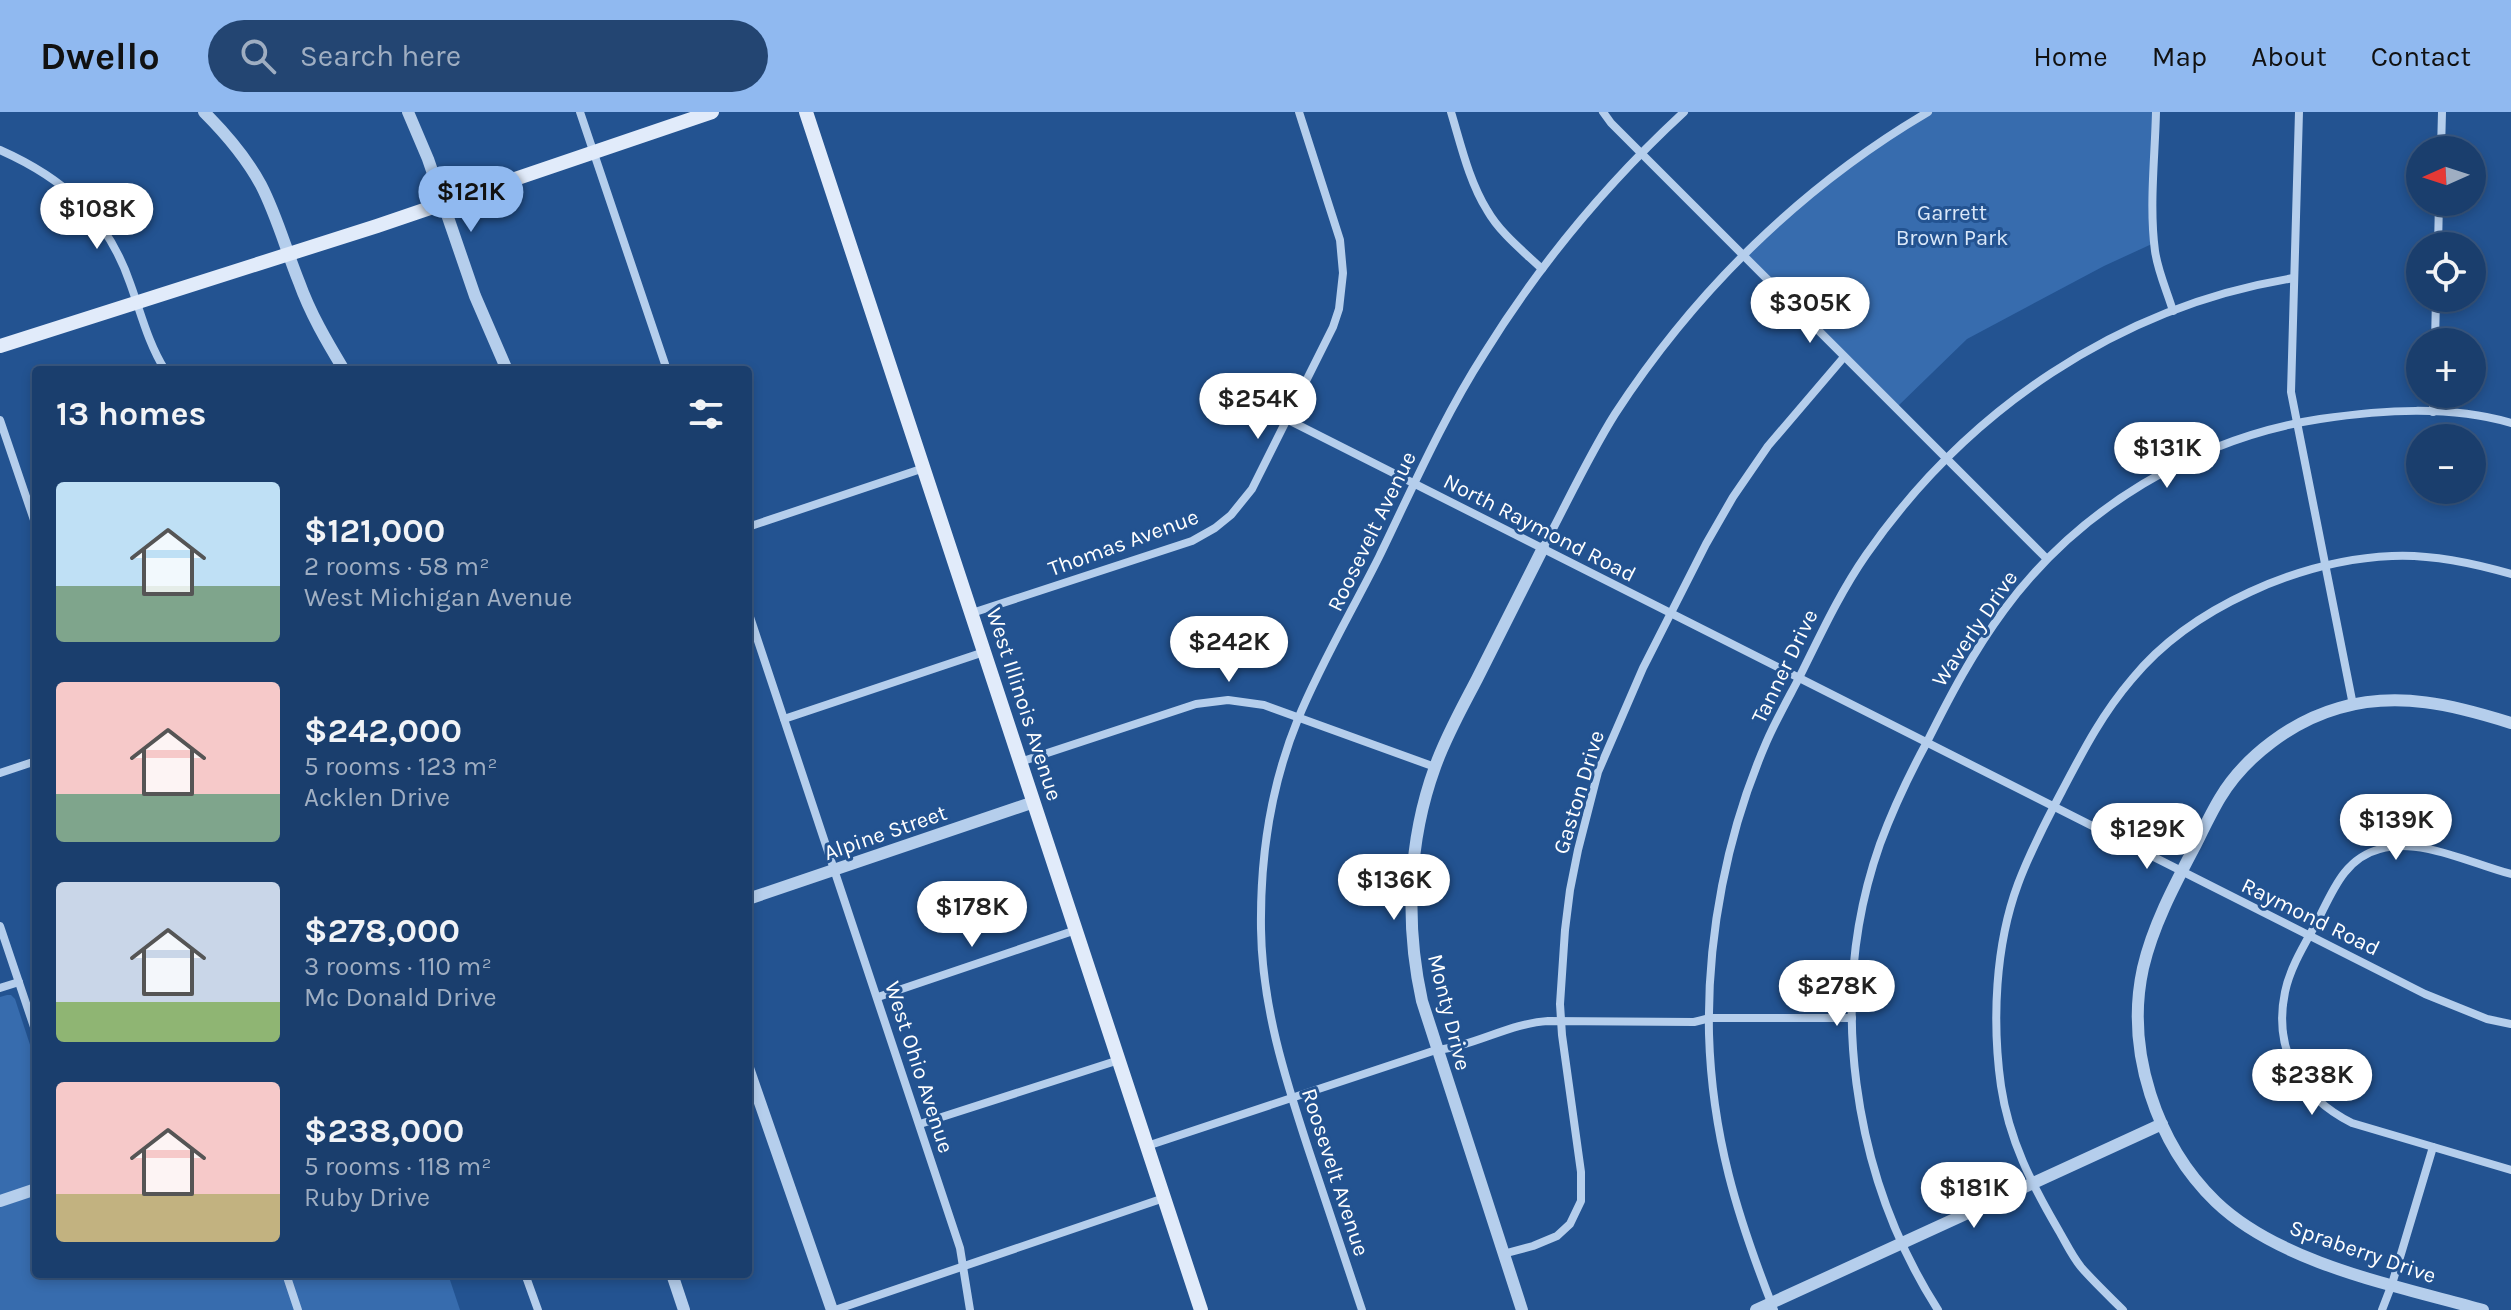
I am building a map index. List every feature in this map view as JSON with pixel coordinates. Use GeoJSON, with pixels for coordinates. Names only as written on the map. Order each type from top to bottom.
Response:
{"type":"FeatureCollection","features":[{"type":"Feature","properties":{"kind":"main road"},"geometry":{"type":"LineString","coordinates":[[0,346],[442,204],[712,112]]}},
{"type":"Feature","properties":{"kind":"main road","name":"West Illinois Avenue"},"geometry":{"type":"LineString","coordinates":[[806,112],[1201,1310]]}},
{"type":"Feature","properties":{"kind":"street"},"geometry":{"type":"LineString","coordinates":[[204,112],[242,154],[257,178],[273,208],[312,312],[342,366]]}},
{"type":"Feature","properties":{"kind":"street"},"geometry":{"type":"LineString","coordinates":[[408,112],[428,159],[475,296],[505,366]]}},
{"type":"Feature","properties":{"kind":"street"},"geometry":{"type":"LineString","coordinates":[[580,112],[666,366]]}},
{"type":"Feature","properties":{"kind":"street","name":"Thomas Avenue"},"geometry":{"type":"LineString","coordinates":[[972,613],[1188,542],[1215,528],[1233,513],[1252,489],[1335,323],[1340,300],[1343,273],[1337,229],[1299,112]]}},
{"type":"Feature","properties":{"kind":"street"},"geometry":{"type":"LineString","coordinates":[[1451,112],[1474,184],[1486,208],[1503,231],[1542,269]]}},
{"type":"Feature","properties":{"kind":"street"},"geometry":{"type":"LineString","coordinates":[[1603,112],[2047,559]]}},
{"type":"Feature","properties":{"kind":"street","name":"Roosevelt Avenue"},"geometry":{"type":"LineString","coordinates":[[1362,1310],[1292,1098],[1275,1040],[1266,994],[1261,901],[1274,798],[1298,718],[1474,370],[1504,322],[1578,223],[1684,112]]}},
{"type":"Feature","properties":{"kind":"street"},"geometry":{"type":"LineString","coordinates":[[1904,112],[1908,125]]}},
{"type":"Feature","properties":{"kind":"street"},"geometry":{"type":"LineString","coordinates":[[1543,548],[1581,473],[1624,400],[1691,312],[1743,255],[1823,185],[1928,112]]}},
{"type":"Feature","properties":{"kind":"street"},"geometry":{"type":"LineString","coordinates":[[2156,112],[2155,250],[2173,311]]}},
{"type":"Feature","properties":{"kind":"street"},"geometry":{"type":"LineString","coordinates":[[2299,112],[2291,388],[2353,705]]}},
{"type":"Feature","properties":{"kind":"street"},"geometry":{"type":"LineString","coordinates":[[2441,136],[2442,112]]}},
{"type":"Feature","properties":{"kind":"street"},"geometry":{"type":"LineString","coordinates":[[0,150],[50,175],[83,203],[114,247],[148,336],[163,366]]}},
{"type":"Feature","properties":{"kind":"street","name":"Tanner Drive"},"geometry":{"type":"LineString","coordinates":[[1773,1307],[1749,1246],[1728,1177],[1715,1108],[1710,1018],[1716,921],[1734,837],[1766,744],[1833,608],[1866,555],[1903,505],[1946,458],[1996,412],[2051,373],[2109,339],[2173,311],[2294,278]]}},
{"type":"Feature","properties":{"kind":"street","name":"Gaston Drive"},"geometry":{"type":"LineString","coordinates":[[1503,1254],[1557,1236],[1570,1224],[1581,1201],[1581,1172],[1561,1022],[1563,957],[1568,904],[1598,772],[1626,704],[1733,497],[1768,446],[1844,357]]}},
{"type":"Feature","properties":{"kind":"street","name":"North Raymond Road"},"geometry":{"type":"LineString","coordinates":[[1223,387],[1670,615],[1799,677]]}},
{"type":"Feature","properties":{"kind":"street","name":"Waverly Drive"},"geometry":{"type":"LineString","coordinates":[[1938,1310],[1886,1206],[1865,1132],[1856,1084],[1852,1018],[1856,950],[1872,872],[1894,807],[1957,680],[1982,640],[2047,559],[2091,520],[2150,480],[2223,445],[2297,423],[2376,412],[2458,414],[2511,423]]}},
{"type":"Feature","properties":{"kind":"street"},"geometry":{"type":"LineString","coordinates":[[0,420],[32,514]]}},
{"type":"Feature","properties":{"kind":"street"},"geometry":{"type":"LineString","coordinates":[[752,526],[924,468]]}},
{"type":"Feature","properties":{"kind":"street"},"geometry":{"type":"LineString","coordinates":[[24,489],[32,486]]}},
{"type":"Feature","properties":{"kind":"street","name":"Monty Drive"},"geometry":{"type":"LineString","coordinates":[[1522,1310],[1436,1050],[1419,988],[1411,909],[1416,844],[1435,767],[1543,548]]}},
{"type":"Feature","properties":{"kind":"street"},"geometry":{"type":"LineString","coordinates":[[2123,1310],[2079,1265],[2031,1184],[2013,1137],[2001,1089],[1996,1042],[1996,995],[2003,944],[2017,885],[2054,806],[2099,722],[2133,677],[2164,646],[2241,595],[2326,564],[2393,556],[2452,559],[2511,574]]}},
{"type":"Feature","properties":{"kind":"street","name":"West Ohio Avenue"},"geometry":{"type":"LineString","coordinates":[[752,623],[960,1248],[970,1310]]}},
{"type":"Feature","properties":{"kind":"street"},"geometry":{"type":"LineString","coordinates":[[784,719],[984,652]]}},
{"type":"Feature","properties":{"kind":"street","name":"Raymond Road"},"geometry":{"type":"LineString","coordinates":[[1799,677],[2425,994],[2487,1019],[2511,1024]]}},
{"type":"Feature","properties":{"kind":"street"},"geometry":{"type":"LineString","coordinates":[[1020,762],[1210,701],[1228,700],[1257,704],[1435,767]]}},
{"type":"Feature","properties":{"kind":"street","name":"Spraberry Drive"},"geometry":{"type":"LineString","coordinates":[[2483,1310],[2297,1255],[2250,1229],[2217,1203],[2180,1157],[2162,1124],[2143,1064],[2139,999],[2143,969],[2154,934],[2182,871],[2222,796],[2245,766],[2276,739],[2314,717],[2353,705],[2398,700],[2458,706],[2511,723]]}},
{"type":"Feature","properties":{"kind":"street"},"geometry":{"type":"LineString","coordinates":[[0,773],[32,762]]}},
{"type":"Feature","properties":{"kind":"street","name":"Alpine Street"},"geometry":{"type":"LineString","coordinates":[[752,898],[1034,802]]}},
{"type":"Feature","properties":{"kind":"street"},"geometry":{"type":"LineString","coordinates":[[2511,874],[2414,846],[2391,846],[2360,857],[2341,876],[2310,936],[2289,979],[2283,1007],[2284,1042],[2295,1072],[2320,1103],[2337,1116],[2511,1170]]}},
{"type":"Feature","properties":{"kind":"street"},"geometry":{"type":"LineString","coordinates":[[0,926],[32,1021]]}},
{"type":"Feature","properties":{"kind":"street"},"geometry":{"type":"LineString","coordinates":[[878,997],[1076,930]]}},
{"type":"Feature","properties":{"kind":"street"},"geometry":{"type":"LineString","coordinates":[[0,988],[19,982]]}},
{"type":"Feature","properties":{"kind":"street"},"geometry":{"type":"LineString","coordinates":[[1147,1146],[1436,1050],[1452,1049],[1523,1025],[1694,1022],[1710,1018],[1852,1018]]}},
{"type":"Feature","properties":{"kind":"street"},"geometry":{"type":"LineString","coordinates":[[920,1124],[1119,1060]]}},
{"type":"Feature","properties":{"kind":"street"},"geometry":{"type":"LineString","coordinates":[[752,1079],[833,1310],[1164,1198]]}},
{"type":"Feature","properties":{"kind":"street"},"geometry":{"type":"LineString","coordinates":[[1756,1310],[1773,1307],[1902,1243],[2162,1124]]}},
{"type":"Feature","properties":{"kind":"street"},"geometry":{"type":"LineString","coordinates":[[2382,1310],[2433,1147]]}},
{"type":"Feature","properties":{"kind":"street"},"geometry":{"type":"LineString","coordinates":[[0,1201],[32,1190]]}},
{"type":"Feature","properties":{"kind":"street"},"geometry":{"type":"LineString","coordinates":[[287,1278],[298,1310]]}},
{"type":"Feature","properties":{"kind":"street"},"geometry":{"type":"LineString","coordinates":[[526,1278],[538,1310]]}},
{"type":"Feature","properties":{"kind":"street"},"geometry":{"type":"LineString","coordinates":[[673,1278],[684,1310]]}},
{"type":"Feature","properties":{"kind":"green space","name":"Garrett Brown Park"},"geometry":{"type":"Polygon","coordinates":[[[1928,112],[2156,112],[2154,243],[1967,339],[1897,407],[1743,255],[1823,185],[1928,112]]]}},
{"type":"Feature","properties":{"kind":"green space"},"geometry":{"type":"Polygon","coordinates":[[[11,995],[15,999],[32,1051],[32,1278],[449,1278],[460,1310],[0,1310],[0,997],[11,995]]]}}]}
